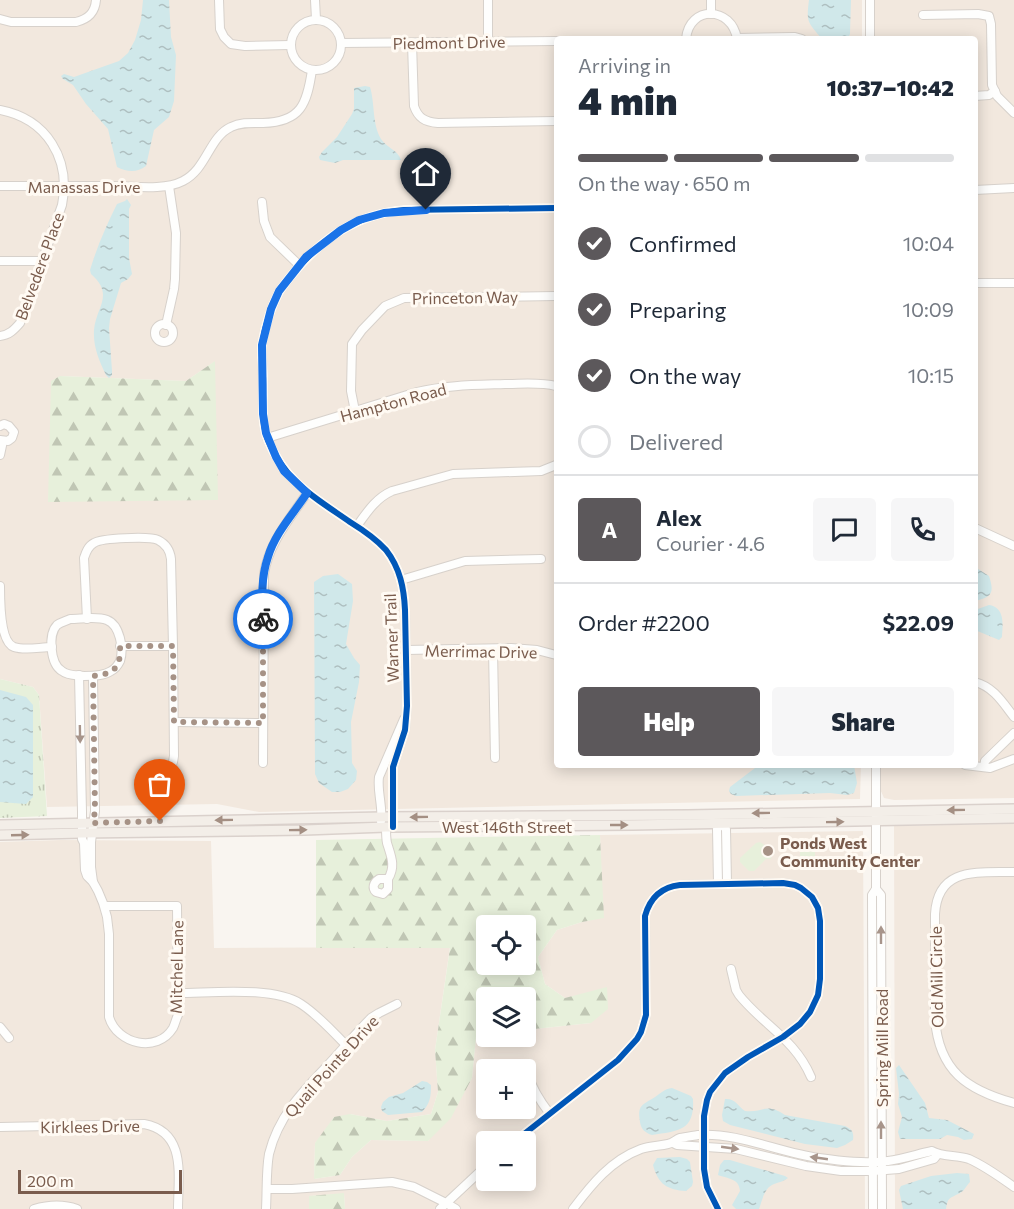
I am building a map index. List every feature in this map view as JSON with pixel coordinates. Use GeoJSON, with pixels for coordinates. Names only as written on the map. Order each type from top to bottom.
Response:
{"type":"FeatureCollection","features":[{"type":"Feature","properties":{"kind":"main road","name":"West 146th Street"},"geometry":{"type":"LineString","coordinates":[[0,836],[88,828],[382,817],[388,824],[589,825],[721,819],[876,816],[1014,809]]}},
{"type":"Feature","properties":{"kind":"main road","name":"West 146th Street"},"geometry":{"type":"LineString","coordinates":[[0,825],[305,830],[589,815],[721,819]]}},
{"type":"Feature","properties":{"kind":"main road"},"geometry":{"type":"LineString","coordinates":[[589,815],[589,825]]}},
{"type":"Feature","properties":{"kind":"main road","name":"West 146th Street"},"geometry":{"type":"LineString","coordinates":[[876,816],[1014,818]]}},
{"type":"Feature","properties":{"kind":"street"},"geometry":{"type":"LineString","coordinates":[[0,19],[11,22],[76,22],[84,20],[93,12],[96,0]]}},
{"type":"Feature","properties":{"kind":"street"},"geometry":{"type":"LineString","coordinates":[[219,0],[220,29],[231,44],[290,45]]}},
{"type":"Feature","properties":{"kind":"street"},"geometry":{"type":"LineString","coordinates":[[315,0],[316,19]]}},
{"type":"Feature","properties":{"kind":"street"},"geometry":{"type":"LineString","coordinates":[[488,0],[488,41]]}},
{"type":"Feature","properties":{"kind":"street"},"geometry":{"type":"LineString","coordinates":[[711,0],[711,14]]}},
{"type":"Feature","properties":{"kind":"street"},"geometry":{"type":"LineString","coordinates":[[870,0],[870,36]]}},
{"type":"Feature","properties":{"kind":"street"},"geometry":{"type":"LineString","coordinates":[[687,36],[695,19],[711,14],[728,21],[734,28],[736,36]]}},
{"type":"Feature","properties":{"kind":"street"},"geometry":{"type":"LineString","coordinates":[[923,15],[984,14],[989,16],[991,19],[992,80],[1001,101],[1014,113]]}},
{"type":"Feature","properties":{"kind":"street"},"geometry":{"type":"LineString","coordinates":[[316,19],[333,26],[339,34],[341,44],[339,53],[332,64],[322,69],[312,70],[297,61],[290,45],[296,29],[305,22],[316,19]]}},
{"type":"Feature","properties":{"kind":"street","name":"Piedmont Drive"},"geometry":{"type":"LineString","coordinates":[[341,44],[554,41]]}},
{"type":"Feature","properties":{"kind":"street"},"geometry":{"type":"LineString","coordinates":[[412,43],[414,105],[417,115],[426,122],[554,121]]}},
{"type":"Feature","properties":{"kind":"street"},"geometry":{"type":"LineString","coordinates":[[166,325],[175,279],[175,223],[169,186],[182,182],[197,171],[218,138],[228,128],[241,123],[280,121],[296,113],[305,102],[312,70]]}},
{"type":"Feature","properties":{"kind":"street"},"geometry":{"type":"LineString","coordinates":[[978,96],[989,95],[995,91]]}},
{"type":"Feature","properties":{"kind":"street"},"geometry":{"type":"LineString","coordinates":[[0,111],[23,118],[46,136],[60,160],[64,186]]}},
{"type":"Feature","properties":{"kind":"street","name":"Manassas Drive"},"geometry":{"type":"LineString","coordinates":[[0,186],[169,186]]}},
{"type":"Feature","properties":{"kind":"street","name":"Belvedere Place"},"geometry":{"type":"LineString","coordinates":[[0,336],[13,331],[20,323],[62,205],[64,186]]}},
{"type":"Feature","properties":{"kind":"street"},"geometry":{"type":"LineString","coordinates":[[978,190],[1014,188]]}},
{"type":"Feature","properties":{"kind":"street"},"geometry":{"type":"LineString","coordinates":[[262,202],[264,220],[270,237],[299,266]]}},
{"type":"Feature","properties":{"kind":"street","name":"Warner Trail"},"geometry":{"type":"LineString","coordinates":[[382,817],[379,777],[404,736],[406,650],[404,595],[401,580],[386,551],[379,544],[357,526],[307,493],[284,471],[276,457],[267,438],[263,414],[262,345],[271,309],[279,291],[306,257],[341,230],[359,220],[404,210],[554,208]]}},
{"type":"Feature","properties":{"kind":"street"},"geometry":{"type":"LineString","coordinates":[[0,261],[41,261]]}},
{"type":"Feature","properties":{"kind":"street"},"geometry":{"type":"LineString","coordinates":[[978,283],[1014,283]]}},
{"type":"Feature","properties":{"kind":"street","name":"Princeton Way"},"geometry":{"type":"LineString","coordinates":[[355,411],[351,391],[352,344],[385,306],[404,298],[554,296]]}},
{"type":"Feature","properties":{"kind":"street","name":"Hampton Road"},"geometry":{"type":"LineString","coordinates":[[267,438],[436,387],[531,384],[554,386]]}},
{"type":"Feature","properties":{"kind":"street"},"geometry":{"type":"LineString","coordinates":[[0,426],[4,424],[9,426],[14,432],[10,440],[1,441],[0,455]]}},
{"type":"Feature","properties":{"kind":"street"},"geometry":{"type":"LineString","coordinates":[[357,526],[370,507],[380,498],[402,488],[453,474],[541,471],[554,466]]}},
{"type":"Feature","properties":{"kind":"street"},"geometry":{"type":"LineString","coordinates":[[263,763],[263,584],[266,564],[274,542],[307,493]]}},
{"type":"Feature","properties":{"kind":"street"},"geometry":{"type":"LineString","coordinates":[[978,529],[1014,546]]}},
{"type":"Feature","properties":{"kind":"street"},"geometry":{"type":"LineString","coordinates":[[87,619],[84,558],[89,546],[104,539],[155,539],[166,545],[170,552],[173,646],[174,756],[172,762]]}},
{"type":"Feature","properties":{"kind":"street"},"geometry":{"type":"LineString","coordinates":[[401,580],[465,561],[541,559]]}},
{"type":"Feature","properties":{"kind":"street"},"geometry":{"type":"LineString","coordinates":[[0,586],[1,627],[5,641],[15,648],[52,647]]}},
{"type":"Feature","properties":{"kind":"street"},"geometry":{"type":"LineString","coordinates":[[70,619],[87,619],[104,619],[113,623],[120,636],[121,659],[109,673],[93,676],[69,675],[57,668],[54,661],[53,632],[58,624],[70,619]]}},
{"type":"Feature","properties":{"kind":"street"},"geometry":{"type":"LineString","coordinates":[[120,646],[173,646]]}},
{"type":"Feature","properties":{"kind":"street"},"geometry":{"type":"LineString","coordinates":[[494,648],[495,758]]}},
{"type":"Feature","properties":{"kind":"street","name":"Merrimac Drive"},"geometry":{"type":"LineString","coordinates":[[406,650],[529,649],[554,655]]}},
{"type":"Feature","properties":{"kind":"street"},"geometry":{"type":"LineString","coordinates":[[79,675],[91,867],[93,882],[104,906]]}},
{"type":"Feature","properties":{"kind":"street"},"geometry":{"type":"LineString","coordinates":[[88,828],[95,811],[93,676]]}},
{"type":"Feature","properties":{"kind":"street"},"geometry":{"type":"LineString","coordinates":[[978,683],[995,693],[1014,717]]}},
{"type":"Feature","properties":{"kind":"street"},"geometry":{"type":"LineString","coordinates":[[174,722],[263,723]]}},
{"type":"Feature","properties":{"kind":"street"},"geometry":{"type":"LineString","coordinates":[[984,767],[985,761],[1014,733]]}},
{"type":"Feature","properties":{"kind":"street","name":"Warner Trail"},"geometry":{"type":"LineString","coordinates":[[388,879],[393,866],[387,842],[393,779],[391,758]]}},
{"type":"Feature","properties":{"kind":"street"},"geometry":{"type":"LineString","coordinates":[[978,766],[990,768],[1014,759]]}},
{"type":"Feature","properties":{"kind":"street","name":"Spring Mill Road"},"geometry":{"type":"LineString","coordinates":[[876,768],[876,889],[872,895],[877,1166],[882,1209]]}},
{"type":"Feature","properties":{"kind":"street"},"geometry":{"type":"LineString","coordinates":[[721,819],[726,829],[723,883]]}},
{"type":"Feature","properties":{"kind":"street","name":"Old Mill Circle"},"geometry":{"type":"LineString","coordinates":[[1014,872],[972,873],[958,876],[946,884],[941,891],[935,904],[934,914],[935,1019],[942,1051],[953,1069],[969,1085],[988,1095],[1014,1103]]}},
{"type":"Feature","properties":{"kind":"street"},"geometry":{"type":"LineString","coordinates":[[528,1131],[618,1060],[641,1032],[646,1015],[645,916],[653,899],[671,886],[723,883],[795,885],[812,897],[818,908],[820,921],[818,995],[806,1018],[796,1028],[725,1073],[707,1100],[704,1116],[704,1169],[707,1187],[718,1209]]}},
{"type":"Feature","properties":{"kind":"street","name":"Mitchel Lane"},"geometry":{"type":"LineString","coordinates":[[104,906],[177,906],[178,1015],[172,1029],[162,1038],[143,1044],[130,1041],[113,1026],[110,1017],[109,934],[104,906]]}},
{"type":"Feature","properties":{"kind":"street"},"geometry":{"type":"LineString","coordinates":[[731,969],[735,990],[800,1055],[811,1077]]}},
{"type":"Feature","properties":{"kind":"street"},"geometry":{"type":"LineString","coordinates":[[178,993],[264,993],[288,998],[308,1010],[346,1045]]}},
{"type":"Feature","properties":{"kind":"street","name":"Quail Pointe Drive"},"geometry":{"type":"LineString","coordinates":[[266,1209],[269,1154],[283,1118],[296,1100],[375,1015],[398,1004]]}},
{"type":"Feature","properties":{"kind":"street"},"geometry":{"type":"LineString","coordinates":[[0,1028],[9,1038]]}},
{"type":"Feature","properties":{"kind":"street"},"geometry":{"type":"LineString","coordinates":[[536,1095],[550,1114]]}},
{"type":"Feature","properties":{"kind":"street","name":"Kirklees Drive"},"geometry":{"type":"LineString","coordinates":[[0,1127],[144,1124],[159,1129],[168,1136],[177,1150],[178,1209]]}},
{"type":"Feature","properties":{"kind":"street"},"geometry":{"type":"LineString","coordinates":[[573,1209],[589,1188],[612,1166],[640,1150],[673,1143],[677,1139],[704,1135],[750,1141],[818,1158],[899,1169],[934,1159],[938,1154],[954,1155],[968,1159],[1014,1187]]}},
{"type":"Feature","properties":{"kind":"street"},"geometry":{"type":"LineString","coordinates":[[673,1143],[736,1149],[818,1168],[841,1170],[877,1166]]}},
{"type":"Feature","properties":{"kind":"street","name":"Spring Mill Road"},"geometry":{"type":"LineString","coordinates":[[873,1209],[877,1166]]}},
{"type":"Feature","properties":{"kind":"street"},"geometry":{"type":"LineString","coordinates":[[443,1206],[476,1175]]}},
{"type":"Feature","properties":{"kind":"street"},"geometry":{"type":"LineString","coordinates":[[267,1189],[392,1182],[414,1187],[443,1206],[456,1209]]}},
{"type":"Feature","properties":{"kind":"street"},"geometry":{"type":"LineString","coordinates":[[34,1209],[54,1206],[77,1209]]}},
{"type":"Feature","properties":{"kind":"shaded area"},"geometry":{"type":"Polygon","coordinates":[[[0,0],[862,0],[862,36],[554,36],[554,768],[861,768],[860,799],[259,812],[217,804],[47,807],[39,695],[33,687],[0,679],[0,0]],[[214,362],[186,381],[60,376],[48,502],[214,362]]]}},
{"type":"Feature","properties":{"kind":"shaded area"},"geometry":{"type":"Polygon","coordinates":[[[873,0],[1014,0],[1014,798],[894,800],[884,798],[880,789],[880,768],[978,768],[978,36],[874,36],[873,0]]]}},
{"type":"Feature","properties":{"kind":"shaded area"},"geometry":{"type":"Polygon","coordinates":[[[1014,824],[1014,1209],[895,1209],[894,826],[1014,824]]]}},
{"type":"Feature","properties":{"kind":"shaded area"},"geometry":{"type":"Polygon","coordinates":[[[863,831],[865,1209],[345,1209],[344,1194],[309,1196],[309,1209],[0,1209],[0,842],[211,841],[214,948],[450,947],[435,1050],[438,1092],[431,1114],[387,1121],[350,1114],[315,1143],[314,1179],[340,1175],[352,1157],[371,1140],[428,1141],[472,1078],[476,1037],[476,1047],[536,1047],[536,1029],[591,1023],[565,998],[545,984],[538,957],[557,930],[603,917],[600,835],[863,831]]]}},
{"type":"Feature","properties":{"kind":"green space"},"geometry":{"type":"Polygon","coordinates":[[[215,361],[218,500],[48,502],[51,381],[60,376],[186,381],[215,361]]]}},
{"type":"Feature","properties":{"kind":"green space"},"geometry":{"type":"Polygon","coordinates":[[[0,679],[33,687],[39,695],[47,816],[0,818],[0,679]]]}},
{"type":"Feature","properties":{"kind":"green space"},"geometry":{"type":"Polygon","coordinates":[[[600,835],[604,918],[557,930],[538,957],[545,984],[565,998],[607,987],[608,1009],[591,1023],[536,1029],[536,987],[476,987],[476,1037],[472,1078],[451,1118],[428,1141],[371,1140],[352,1157],[340,1175],[314,1179],[315,1143],[334,1117],[350,1114],[387,1121],[431,1114],[438,1092],[435,1050],[450,948],[316,948],[316,840],[600,835]]]}},
{"type":"Feature","properties":{"kind":"green space"},"geometry":{"type":"Polygon","coordinates":[[[760,842],[766,846],[772,846],[771,859],[766,859],[754,871],[749,871],[740,862],[740,858],[760,842]]]}},
{"type":"Feature","properties":{"kind":"green space"},"geometry":{"type":"Polygon","coordinates":[[[822,842],[822,850],[815,850],[815,870],[800,870],[800,843],[822,842]]]}},
{"type":"Feature","properties":{"kind":"green space"},"geometry":{"type":"Polygon","coordinates":[[[344,1193],[345,1209],[309,1209],[309,1196],[344,1193]]]}},
{"type":"Feature","properties":{"kind":"water"},"geometry":{"type":"Polygon","coordinates":[[[143,0],[169,0],[171,37],[176,55],[174,101],[169,117],[154,130],[146,166],[136,171],[128,171],[117,167],[108,129],[73,85],[61,76],[64,74],[74,77],[119,61],[128,53],[141,20],[143,0]]]}},
{"type":"Feature","properties":{"kind":"water"},"geometry":{"type":"Polygon","coordinates":[[[809,0],[851,0],[849,36],[820,36],[809,22],[809,0]]]}},
{"type":"Feature","properties":{"kind":"water"},"geometry":{"type":"Polygon","coordinates":[[[370,87],[378,133],[401,160],[343,160],[335,163],[320,160],[322,152],[337,137],[352,114],[354,88],[370,87]]]}},
{"type":"Feature","properties":{"kind":"water"},"geometry":{"type":"Polygon","coordinates":[[[127,199],[131,205],[129,209],[129,258],[132,274],[121,283],[110,319],[112,375],[109,378],[99,359],[94,336],[95,322],[103,295],[102,288],[90,270],[117,204],[127,199]]]}},
{"type":"Feature","properties":{"kind":"water"},"geometry":{"type":"Polygon","coordinates":[[[978,569],[989,576],[992,587],[990,594],[978,600],[978,569]]]}},
{"type":"Feature","properties":{"kind":"water"},"geometry":{"type":"Polygon","coordinates":[[[338,574],[352,584],[353,601],[346,644],[360,665],[351,722],[352,763],[357,771],[356,780],[348,789],[332,792],[319,783],[315,774],[314,582],[323,576],[338,574]]]}},
{"type":"Feature","properties":{"kind":"water"},"geometry":{"type":"Polygon","coordinates":[[[989,605],[998,609],[1003,627],[1002,637],[999,640],[978,631],[978,609],[989,605]]]}},
{"type":"Feature","properties":{"kind":"water"},"geometry":{"type":"Polygon","coordinates":[[[0,690],[26,697],[33,705],[33,797],[26,804],[0,802],[0,690]]]}},
{"type":"Feature","properties":{"kind":"water"},"geometry":{"type":"Polygon","coordinates":[[[755,768],[854,768],[857,783],[854,793],[847,795],[830,793],[736,796],[729,791],[730,787],[755,768]]]}},
{"type":"Feature","properties":{"kind":"water"},"geometry":{"type":"Polygon","coordinates":[[[899,1065],[925,1103],[929,1118],[947,1120],[974,1134],[972,1139],[964,1140],[947,1135],[940,1139],[900,1139],[898,1132],[902,1117],[898,1104],[896,1068],[899,1065]]]}},
{"type":"Feature","properties":{"kind":"water"},"geometry":{"type":"Polygon","coordinates":[[[422,1081],[431,1085],[431,1093],[430,1100],[422,1112],[388,1115],[382,1111],[383,1102],[389,1097],[403,1093],[422,1081]]]}},
{"type":"Feature","properties":{"kind":"water"},"geometry":{"type":"Polygon","coordinates":[[[672,1088],[693,1099],[691,1118],[683,1128],[652,1135],[647,1133],[642,1129],[640,1109],[663,1091],[672,1088]]]}},
{"type":"Feature","properties":{"kind":"water"},"geometry":{"type":"Polygon","coordinates":[[[725,1099],[734,1101],[745,1111],[773,1109],[785,1115],[845,1126],[852,1131],[853,1140],[837,1148],[805,1144],[730,1125],[723,1121],[725,1099]]]}},
{"type":"Feature","properties":{"kind":"water"},"geometry":{"type":"Polygon","coordinates":[[[680,1157],[690,1162],[693,1182],[686,1191],[664,1185],[653,1165],[657,1158],[680,1157]]]}},
{"type":"Feature","properties":{"kind":"water"},"geometry":{"type":"Polygon","coordinates":[[[724,1160],[788,1178],[767,1189],[759,1209],[736,1209],[732,1205],[740,1191],[738,1184],[718,1175],[720,1165],[724,1160]]]}},
{"type":"Feature","properties":{"kind":"water"},"geometry":{"type":"Polygon","coordinates":[[[969,1174],[970,1182],[962,1192],[949,1199],[946,1209],[903,1209],[899,1190],[901,1186],[931,1176],[969,1174]]]}},
{"type":"Feature","properties":{"kind":"cycle path"},"geometry":{"type":"LineString","coordinates":[[393,827],[393,767],[405,730],[407,706],[405,610],[400,578],[395,564],[382,546],[302,487],[292,478],[275,455],[268,440],[263,416],[262,348],[265,331],[276,298],[290,277],[314,251],[354,223],[404,210],[554,208]]}},
{"type":"Feature","properties":{"kind":"cycle path"},"geometry":{"type":"LineString","coordinates":[[528,1131],[618,1060],[641,1032],[646,1015],[645,916],[650,904],[658,894],[680,885],[783,883],[795,885],[812,897],[818,908],[820,921],[818,995],[810,1012],[800,1024],[725,1073],[710,1092],[704,1116],[704,1169],[707,1187],[718,1209]]}},
{"type":"Feature","properties":{"kind":"way so far"},"geometry":{"type":"LineString","coordinates":[[160,821],[93,823],[95,811],[93,676],[109,673],[116,667],[121,659],[120,646],[173,646],[174,722],[263,723],[263,619]]}},
{"type":"Feature","properties":{"kind":"place","name":"Ponds West Community Center"},"geometry":{"type":"Point","coordinates":[768,851]}},
{"type":"Feature","properties":{"kind":"route"},"geometry":{"type":"LineString","coordinates":[[263,619],[263,584],[268,554],[307,493],[284,471],[266,433],[263,414],[262,345],[271,309],[279,291],[306,257],[341,230],[359,220],[392,211],[426,210]]}}]}
